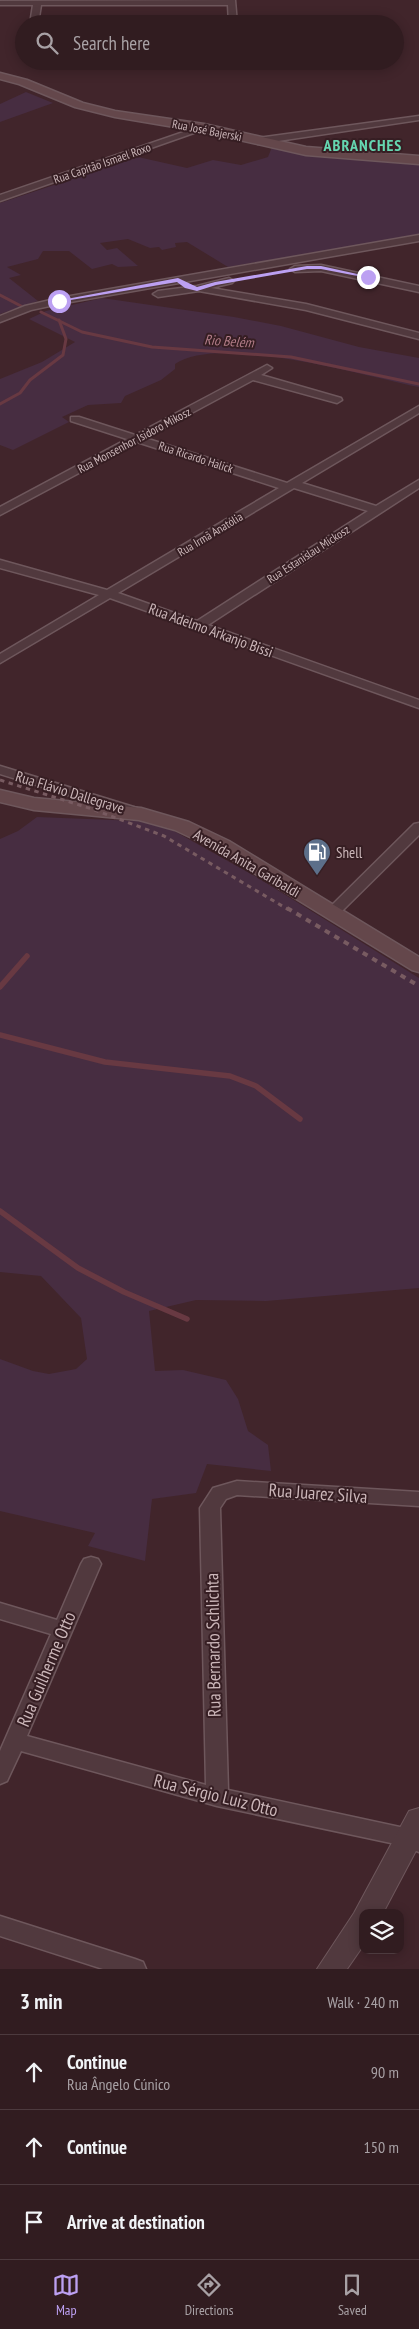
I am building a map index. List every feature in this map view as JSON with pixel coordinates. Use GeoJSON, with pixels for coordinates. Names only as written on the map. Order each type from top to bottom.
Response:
{"type":"FeatureCollection","features":[{"type":"Feature","properties":{"kind":"main road","name":"Rua José Bajerski"},"geometry":{"type":"LineString","coordinates":[[0,76],[23,82],[67,101],[92,108],[204,128],[258,141],[320,152],[419,160]]}},
{"type":"Feature","properties":{"kind":"main road","name":"Avenida Anita Garibaldi"},"geometry":{"type":"LineString","coordinates":[[0,796],[42,805],[141,814],[200,834],[419,966]]}},
{"type":"Feature","properties":{"kind":"street"},"geometry":{"type":"LineString","coordinates":[[36,15],[38,1]]}},
{"type":"Feature","properties":{"kind":"street"},"geometry":{"type":"LineString","coordinates":[[0,3],[38,1],[231,1],[232,15]]}},
{"type":"Feature","properties":{"kind":"street"},"geometry":{"type":"LineString","coordinates":[[258,141],[419,118]]}},
{"type":"Feature","properties":{"kind":"street","name":"Rua Capitão Ismael Roxo"},"geometry":{"type":"LineString","coordinates":[[0,198],[204,128]]}},
{"type":"Feature","properties":{"kind":"street"},"geometry":{"type":"LineString","coordinates":[[0,319],[42,304],[419,238]]}},
{"type":"Feature","properties":{"kind":"street"},"geometry":{"type":"LineString","coordinates":[[156,294],[197,289],[215,284],[313,267],[419,289]]}},
{"type":"Feature","properties":{"kind":"street"},"geometry":{"type":"LineString","coordinates":[[192,278],[200,284],[197,289]]}},
{"type":"Feature","properties":{"kind":"street"},"geometry":{"type":"LineString","coordinates":[[178,280],[187,286],[197,289],[306,307],[419,336]]}},
{"type":"Feature","properties":{"kind":"street","name":"Rua Monsenhor Isidoro Mikosz"},"geometry":{"type":"LineString","coordinates":[[0,512],[267,368]]}},
{"type":"Feature","properties":{"kind":"street"},"geometry":{"type":"LineString","coordinates":[[252,376],[337,400]]}},
{"type":"Feature","properties":{"kind":"street","name":"Rua Irmã Anatólia"},"geometry":{"type":"LineString","coordinates":[[0,659],[419,409]]}},
{"type":"Feature","properties":{"kind":"street","name":"Rua Ricardo Halick"},"geometry":{"type":"LineString","coordinates":[[76,418],[291,486],[377,510]]}},
{"type":"Feature","properties":{"kind":"street","name":"Rua Estanislau Mickosz"},"geometry":{"type":"LineString","coordinates":[[198,626],[419,483]]}},
{"type":"Feature","properties":{"kind":"street","name":"Rua Adelmo Arkanjo Bissi"},"geometry":{"type":"LineString","coordinates":[[0,564],[109,594],[419,704]]}},
{"type":"Feature","properties":{"kind":"street","name":"Rua Flávio Dallegrave"},"geometry":{"type":"LineString","coordinates":[[0,770],[141,814]]}},
{"type":"Feature","properties":{"kind":"street"},"geometry":{"type":"LineString","coordinates":[[332,913],[419,827]]}},
{"type":"Feature","properties":{"kind":"street","name":"Rua Juarez Silva"},"geometry":{"type":"LineString","coordinates":[[218,1494],[237,1488],[419,1499]]}},
{"type":"Feature","properties":{"kind":"street","name":"Rua Bernardo Schlichta"},"geometry":{"type":"LineString","coordinates":[[217,1798],[210,1508],[218,1494]]}},
{"type":"Feature","properties":{"kind":"street","name":"Rua Guilherme Otto"},"geometry":{"type":"LineString","coordinates":[[0,1775],[91,1564]]}},
{"type":"Feature","properties":{"kind":"street"},"geometry":{"type":"LineString","coordinates":[[0,1611],[63,1630]]}},
{"type":"Feature","properties":{"kind":"street","name":"Rua Sérgio Luiz Otto"},"geometry":{"type":"LineString","coordinates":[[14,1741],[217,1798],[416,1833]]}},
{"type":"Feature","properties":{"kind":"street"},"geometry":{"type":"LineString","coordinates":[[370,1909],[416,1833]]}},
{"type":"Feature","properties":{"kind":"street"},"geometry":{"type":"LineString","coordinates":[[0,1926],[135,1969]]}},
{"type":"Feature","properties":{"kind":"street"},"geometry":{"type":"LineString","coordinates":[[331,1969],[359,1928]]}},
{"type":"Feature","properties":{"kind":"shaded area"},"geometry":{"type":"Polygon","coordinates":[[[26,92],[53,103],[0,122],[0,104],[26,92]]]}},
{"type":"Feature","properties":{"kind":"shaded area"},"geometry":{"type":"Polygon","coordinates":[[[272,147],[329,156],[419,164],[419,235],[228,267],[187,242],[175,243],[176,247],[162,250],[159,247],[150,248],[128,239],[100,243],[107,250],[117,248],[138,266],[118,267],[112,264],[92,269],[69,251],[43,251],[38,259],[7,267],[21,275],[9,278],[38,301],[0,314],[0,203],[138,157],[187,168],[213,160],[241,165],[268,157],[272,147]]]}},
{"type":"Feature","properties":{"kind":"shaded area"},"geometry":{"type":"Polygon","coordinates":[[[102,298],[234,317],[281,326],[359,347],[419,358],[419,387],[294,360],[225,353],[196,356],[175,364],[175,369],[161,380],[125,396],[121,403],[88,405],[62,417],[69,422],[13,450],[0,445],[0,379],[42,362],[75,342],[29,319],[46,311],[102,298]]]}},
{"type":"Feature","properties":{"kind":"shaded area"},"geometry":{"type":"Polygon","coordinates":[[[37,817],[139,821],[174,831],[253,875],[419,978],[419,1288],[266,1301],[196,1300],[149,1311],[155,1371],[183,1370],[226,1380],[238,1399],[248,1431],[268,1445],[271,1471],[207,1464],[196,1493],[152,1499],[145,1561],[88,1546],[95,1533],[0,1511],[0,1359],[33,1371],[49,1374],[76,1369],[87,1359],[81,1318],[41,1276],[0,1272],[0,839],[18,831],[37,817]]]}},
{"type":"Feature","properties":{"kind":"waterway","name":"Rio Belém"},"geometry":{"type":"LineString","coordinates":[[0,295],[21,306]]}},
{"type":"Feature","properties":{"kind":"waterway","name":"Rio Belém"},"geometry":{"type":"LineString","coordinates":[[41,312],[59,321]]}},
{"type":"Feature","properties":{"kind":"waterway"},"geometry":{"type":"LineString","coordinates":[[0,404],[20,393],[30,380],[63,355],[66,339],[59,321]]}},
{"type":"Feature","properties":{"kind":"waterway","name":"Rio Belém"},"geometry":{"type":"LineString","coordinates":[[59,321],[82,332],[152,347],[291,357],[419,384]]}},
{"type":"Feature","properties":{"kind":"waterway"},"geometry":{"type":"LineString","coordinates":[[0,987],[27,956]]}},
{"type":"Feature","properties":{"kind":"waterway"},"geometry":{"type":"LineString","coordinates":[[0,1035],[105,1062],[230,1076],[256,1086],[300,1119]]}},
{"type":"Feature","properties":{"kind":"waterway"},"geometry":{"type":"LineString","coordinates":[[0,1211],[78,1268],[124,1292],[187,1319]]}},
{"type":"Feature","properties":{"kind":"railway"},"geometry":{"type":"LineString","coordinates":[[0,780],[92,809],[164,836],[289,910]]}},
{"type":"Feature","properties":{"kind":"railway"},"geometry":{"type":"LineString","coordinates":[[287,908],[419,986]]}},
{"type":"Feature","properties":{"kind":"place","name":"Shell"},"geometry":{"type":"Point","coordinates":[317,876]}},
{"type":"Feature","properties":{"kind":"district","name":"ABRANCHES"},"geometry":{"type":"Point","coordinates":[363,145]}},
{"type":"Feature","properties":{"kind":"route"},"geometry":{"type":"LineString","coordinates":[[59,301],[178,280],[187,286],[197,289],[307,267],[368,277]]}}]}
